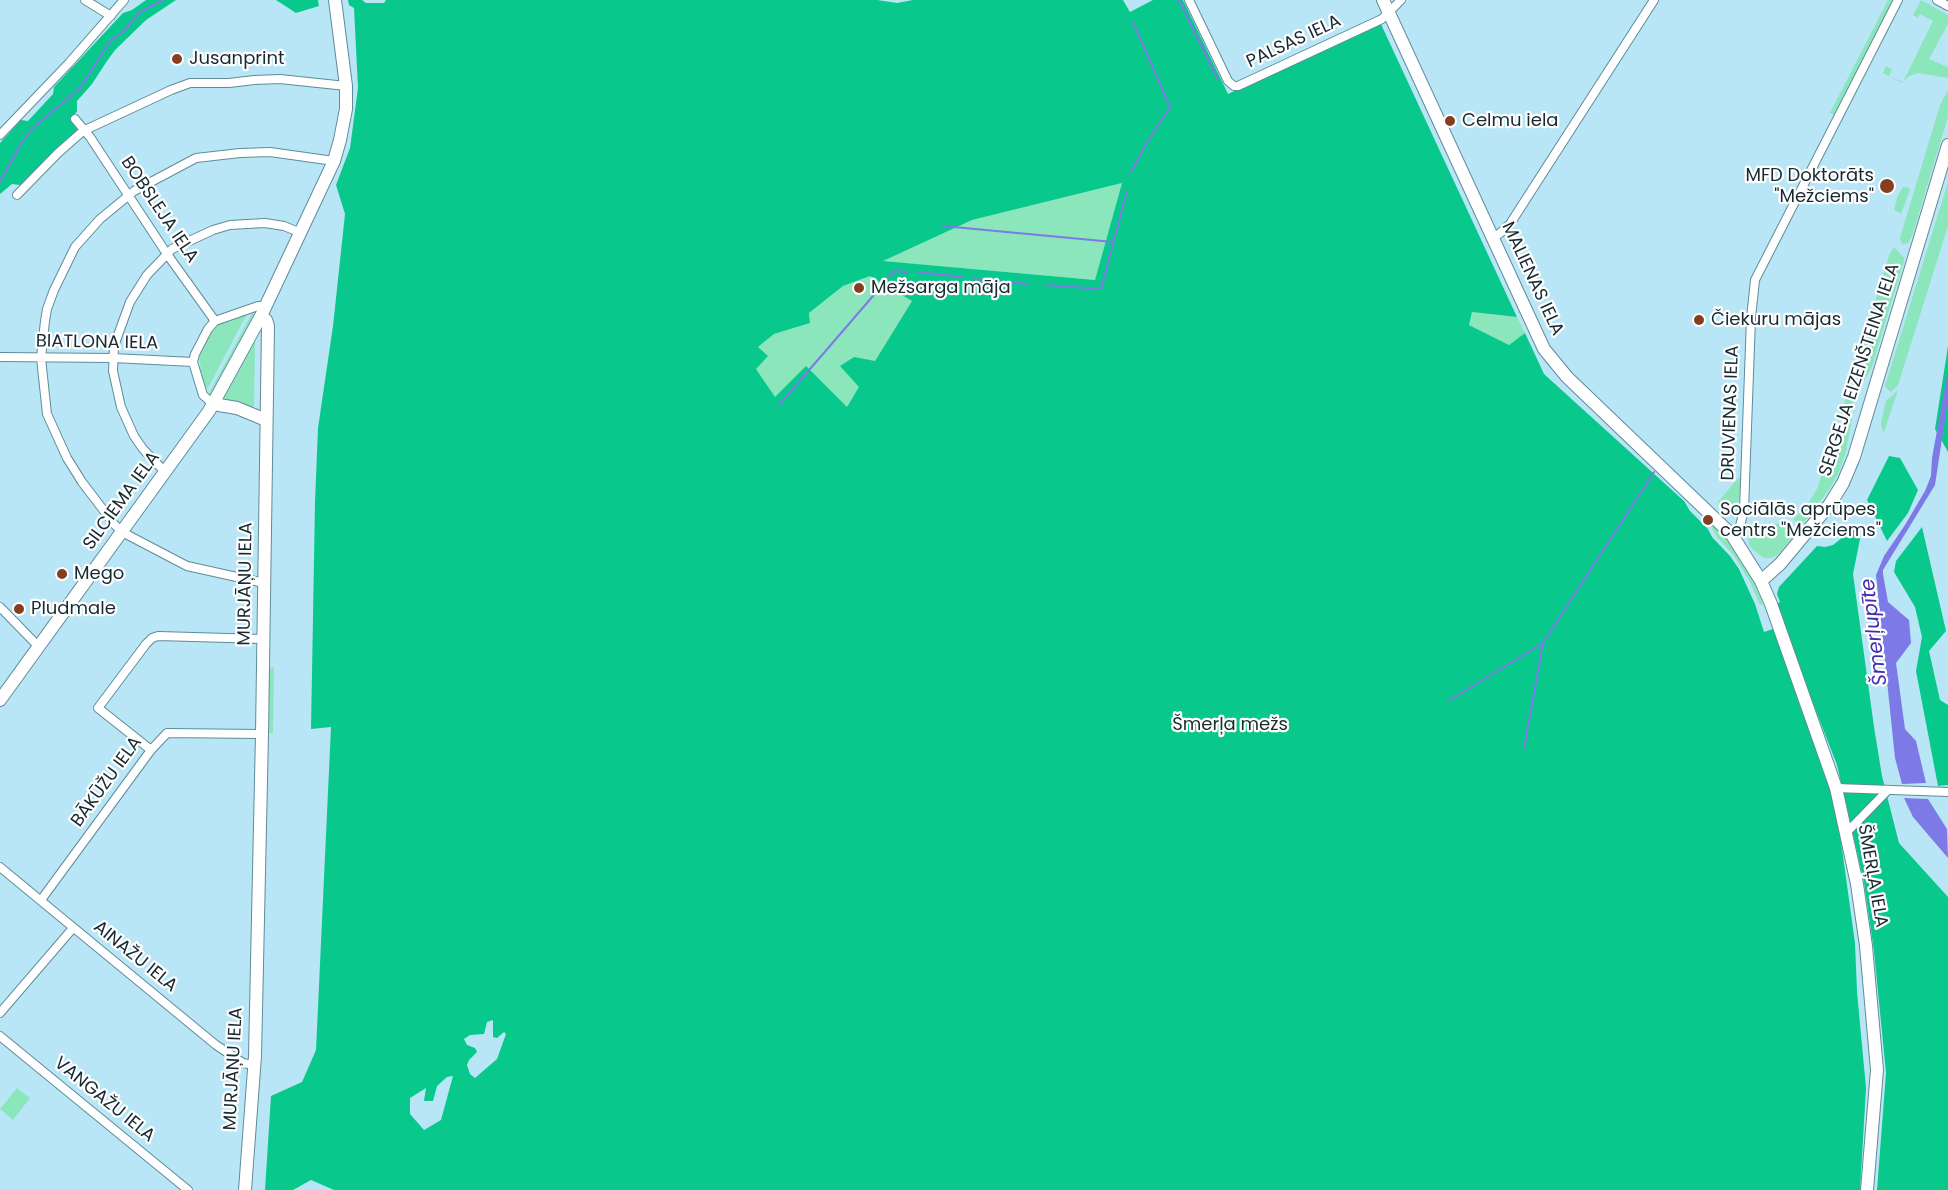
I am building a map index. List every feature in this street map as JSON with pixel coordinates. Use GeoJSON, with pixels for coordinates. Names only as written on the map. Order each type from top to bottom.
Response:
{"type":"FeatureCollection","features":[{"type":"Feature","properties":{"kind":"street"},"geometry":{"type":"LineString","coordinates":[[85,0],[111,16]]}},
{"type":"Feature","properties":{"kind":"street"},"geometry":{"type":"LineString","coordinates":[[266,420],[237,408],[213,404],[203,395],[193,362],[195,354],[215,321],[258,306],[264,311],[334,161],[345,109],[346,86],[335,0]]}},
{"type":"Feature","properties":{"kind":"street","name":"PALSAS IELA"},"geometry":{"type":"LineString","coordinates":[[1189,0],[1224,74],[1234,86],[1382,19],[1389,12]]}},
{"type":"Feature","properties":{"kind":"street","name":"MALIENAS IELA"},"geometry":{"type":"LineString","coordinates":[[1383,0],[1544,349],[1559,368],[1732,535],[1761,581]]}},
{"type":"Feature","properties":{"kind":"street"},"geometry":{"type":"LineString","coordinates":[[1389,12],[1401,0]]}},
{"type":"Feature","properties":{"kind":"street"},"geometry":{"type":"LineString","coordinates":[[1492,237],[1510,224],[1654,0]]}},
{"type":"Feature","properties":{"kind":"street","name":"DRUVIENAS IELA"},"geometry":{"type":"LineString","coordinates":[[1732,535],[1740,526],[1744,510],[1751,318],[1755,280],[1898,0]]}},
{"type":"Feature","properties":{"kind":"street"},"geometry":{"type":"LineString","coordinates":[[1937,0],[1948,6]]}},
{"type":"Feature","properties":{"kind":"street"},"geometry":{"type":"LineString","coordinates":[[0,135],[69,63],[111,16],[119,2]]}},
{"type":"Feature","properties":{"kind":"street"},"geometry":{"type":"LineString","coordinates":[[17,195],[83,131],[190,83],[280,80],[346,86]]}},
{"type":"Feature","properties":{"kind":"street","name":"BOBSLEJA IELA"},"geometry":{"type":"LineString","coordinates":[[75,119],[90,137],[167,254],[215,321]]}},
{"type":"Feature","properties":{"kind":"street","name":"SERGEJA EIZENŠTEINA IELA"},"geometry":{"type":"LineString","coordinates":[[1761,581],[1780,564],[1830,504],[1843,483],[1860,435],[1948,145]]}},
{"type":"Feature","properties":{"kind":"street"},"geometry":{"type":"LineString","coordinates":[[264,583],[187,566],[122,532],[82,482],[47,414],[41,358],[47,309],[75,247],[100,219],[129,194],[196,158],[270,152],[334,161]]}},
{"type":"Feature","properties":{"kind":"street"},"geometry":{"type":"LineString","coordinates":[[166,473],[142,449],[126,421],[113,371],[114,346],[130,302],[147,275],[172,249],[202,234],[230,225],[265,223],[301,232]]}},
{"type":"Feature","properties":{"kind":"street","name":"SILCIEMA IELA"},"geometry":{"type":"LineString","coordinates":[[0,700],[166,473],[213,404],[264,311]]}},
{"type":"Feature","properties":{"kind":"street","name":"MURJĀŅU IELA"},"geometry":{"type":"LineString","coordinates":[[244,1190],[254,1065],[262,734],[268,326],[264,311]]}},
{"type":"Feature","properties":{"kind":"street","name":"BIATLONA IELA"},"geometry":{"type":"LineString","coordinates":[[0,357],[112,358],[193,362]]}},
{"type":"Feature","properties":{"kind":"street","name":"ŠMERĻA IELA"},"geometry":{"type":"LineString","coordinates":[[1761,581],[1836,788],[1857,884],[1866,946],[1876,1070],[1868,1190]]}},
{"type":"Feature","properties":{"kind":"street"},"geometry":{"type":"LineString","coordinates":[[0,607],[39,647]]}},
{"type":"Feature","properties":{"kind":"street"},"geometry":{"type":"LineString","coordinates":[[151,750],[98,708],[152,638],[158,636],[263,639]]}},
{"type":"Feature","properties":{"kind":"street","name":"BĀKŪŽU IELA"},"geometry":{"type":"LineString","coordinates":[[41,900],[151,750],[167,733],[262,734]]}},
{"type":"Feature","properties":{"kind":"street"},"geometry":{"type":"LineString","coordinates":[[1836,788],[1948,792]]}},
{"type":"Feature","properties":{"kind":"street"},"geometry":{"type":"LineString","coordinates":[[1846,832],[1888,790]]}},
{"type":"Feature","properties":{"kind":"street","name":"AINAŽU IELA"},"geometry":{"type":"LineString","coordinates":[[0,867],[216,1045],[243,1063],[254,1065]]}},
{"type":"Feature","properties":{"kind":"street"},"geometry":{"type":"LineString","coordinates":[[0,1013],[73,928]]}},
{"type":"Feature","properties":{"kind":"street","name":"VANGAŽU IELA"},"geometry":{"type":"LineString","coordinates":[[0,1036],[188,1190]]}},
{"type":"Feature","properties":{"kind":"green space"},"geometry":{"type":"Polygon","coordinates":[[[146,0],[176,0],[146,20],[115,50],[92,84],[77,101],[77,112],[71,117],[79,129],[20,185],[12,184],[0,194],[0,143],[21,120],[28,121],[53,94],[54,87],[123,13],[132,10],[146,0]]]}},
{"type":"Feature","properties":{"kind":"green space"},"geometry":{"type":"Polygon","coordinates":[[[276,0],[318,0],[319,6],[296,13],[276,0]]]}},
{"type":"Feature","properties":{"kind":"green space","name":"Šmerļa mežs"},"geometry":{"type":"Polygon","coordinates":[[[348,0],[362,0],[366,3],[384,3],[386,0],[877,0],[897,3],[913,0],[1123,0],[1130,12],[1153,0],[1183,0],[1228,94],[1380,22],[1517,317],[1472,312],[1469,325],[1509,345],[1525,333],[1544,374],[1684,501],[1690,511],[1708,529],[1739,569],[1755,604],[1764,632],[1773,629],[1834,791],[1855,943],[1866,1088],[1860,1190],[334,1190],[311,1180],[293,1190],[265,1190],[271,1096],[302,1082],[316,1050],[331,727],[311,729],[315,502],[318,428],[333,326],[345,214],[336,185],[350,148],[358,88],[354,8],[349,5],[348,0]],[[1122,183],[972,220],[883,261],[1095,280],[1122,183]],[[870,276],[843,286],[809,313],[810,323],[774,334],[758,347],[768,356],[756,369],[775,397],[806,366],[847,407],[859,387],[840,366],[854,357],[875,361],[912,301],[870,276]],[[493,1020],[487,1022],[484,1034],[470,1035],[464,1039],[467,1045],[475,1048],[477,1052],[467,1065],[470,1074],[475,1078],[497,1059],[506,1034],[504,1032],[497,1038],[493,1037],[493,1020]],[[453,1076],[447,1077],[437,1086],[433,1101],[424,1101],[426,1088],[410,1098],[410,1114],[424,1130],[441,1120],[453,1076]]]}},
{"type":"Feature","properties":{"kind":"green space"},"geometry":{"type":"Polygon","coordinates":[[[1888,0],[1894,0],[1834,115],[1830,113],[1888,0]]]}},
{"type":"Feature","properties":{"kind":"green space"},"geometry":{"type":"Polygon","coordinates":[[[1921,0],[1948,15],[1948,24],[1929,59],[1948,67],[1948,78],[1918,73],[1909,76],[1903,82],[1933,21],[1920,14],[1918,18],[1913,15],[1921,0]]]}},
{"type":"Feature","properties":{"kind":"green space"},"geometry":{"type":"Polygon","coordinates":[[[1886,66],[1892,69],[1889,76],[1902,83],[1883,73],[1886,66]]]}},
{"type":"Feature","properties":{"kind":"green space"},"geometry":{"type":"Polygon","coordinates":[[[1948,90],[1948,117],[1912,236],[1908,243],[1902,244],[1900,238],[1940,105],[1948,90]]]}},
{"type":"Feature","properties":{"kind":"green space"},"geometry":{"type":"Polygon","coordinates":[[[1948,182],[1948,226],[1898,385],[1891,392],[1885,386],[1948,182]]]}},
{"type":"Feature","properties":{"kind":"green space"},"geometry":{"type":"Polygon","coordinates":[[[1122,183],[1095,280],[882,261],[972,220],[1122,183]]]}},
{"type":"Feature","properties":{"kind":"green space"},"geometry":{"type":"Polygon","coordinates":[[[1903,187],[1910,190],[1901,214],[1894,210],[1903,187]]]}},
{"type":"Feature","properties":{"kind":"green space"},"geometry":{"type":"Polygon","coordinates":[[[1894,247],[1904,261],[1872,367],[1862,384],[1853,373],[1890,253],[1894,247]]]}},
{"type":"Feature","properties":{"kind":"green space"},"geometry":{"type":"Polygon","coordinates":[[[870,276],[912,301],[875,361],[830,480],[756,369],[758,347],[774,334],[810,323],[809,313],[843,286],[870,276]]]}},
{"type":"Feature","properties":{"kind":"green space"},"geometry":{"type":"Polygon","coordinates":[[[253,311],[257,312],[211,396],[209,393],[253,311]]]}},
{"type":"Feature","properties":{"kind":"green space"},"geometry":{"type":"Polygon","coordinates":[[[1472,312],[1517,317],[1525,333],[1509,345],[1469,325],[1472,312]]]}},
{"type":"Feature","properties":{"kind":"green space"},"geometry":{"type":"Polygon","coordinates":[[[247,314],[206,389],[199,356],[215,325],[247,314]]]}},
{"type":"Feature","properties":{"kind":"green space"},"geometry":{"type":"Polygon","coordinates":[[[255,340],[254,409],[226,402],[223,399],[255,340]]]}},
{"type":"Feature","properties":{"kind":"green space"},"geometry":{"type":"Polygon","coordinates":[[[1948,346],[1948,452],[1935,429],[1948,346]]]}},
{"type":"Feature","properties":{"kind":"green space"},"geometry":{"type":"Polygon","coordinates":[[[1852,379],[1857,385],[1849,414],[1839,420],[1852,379]]]}},
{"type":"Feature","properties":{"kind":"green space"},"geometry":{"type":"Polygon","coordinates":[[[1898,390],[1883,432],[1881,423],[1886,401],[1898,390]]]}},
{"type":"Feature","properties":{"kind":"green space"},"geometry":{"type":"Polygon","coordinates":[[[1852,418],[1846,452],[1839,472],[1829,490],[1801,526],[1793,519],[1806,507],[1818,487],[1836,427],[1852,418]]]}},
{"type":"Feature","properties":{"kind":"green space"},"geometry":{"type":"Polygon","coordinates":[[[1889,456],[1900,458],[1918,490],[1908,513],[1887,541],[1867,500],[1889,456]]]}},
{"type":"Feature","properties":{"kind":"green space"},"geometry":{"type":"Polygon","coordinates":[[[1742,477],[1737,512],[1735,516],[1732,516],[1718,505],[1718,502],[1738,478],[1742,477]]]}},
{"type":"Feature","properties":{"kind":"green space"},"geometry":{"type":"Polygon","coordinates":[[[1788,522],[1798,530],[1778,555],[1764,558],[1749,545],[1749,528],[1788,522]]]}},
{"type":"Feature","properties":{"kind":"green space"},"geometry":{"type":"Polygon","coordinates":[[[1713,524],[1735,550],[1753,580],[1763,604],[1760,605],[1750,582],[1734,556],[1716,536],[1711,526],[1713,524]]]}},
{"type":"Feature","properties":{"kind":"green space"},"geometry":{"type":"Polygon","coordinates":[[[1922,527],[1946,631],[1929,651],[1940,700],[1948,705],[1948,785],[1938,786],[1916,671],[1922,637],[1915,607],[1894,572],[1896,561],[1922,527]]]}},
{"type":"Feature","properties":{"kind":"green space"},"geometry":{"type":"Polygon","coordinates":[[[1853,529],[1860,539],[1853,574],[1874,727],[1882,776],[1899,843],[1948,897],[1948,1190],[1877,1190],[1886,1073],[1874,951],[1864,882],[1837,765],[1775,605],[1780,602],[1777,594],[1779,587],[1817,546],[1833,545],[1853,529]]]}},
{"type":"Feature","properties":{"kind":"green space"},"geometry":{"type":"Polygon","coordinates":[[[274,667],[273,733],[268,733],[269,671],[274,667]]]}},
{"type":"Feature","properties":{"kind":"green space"},"geometry":{"type":"Polygon","coordinates":[[[17,1088],[30,1098],[13,1120],[0,1109],[17,1088]]]}},
{"type":"Feature","properties":{"kind":"shaded area"},"geometry":{"type":"Polygon","coordinates":[[[1948,370],[1948,399],[1935,485],[1883,570],[1888,602],[1909,620],[1911,643],[1896,663],[1905,729],[1916,741],[1926,783],[1902,784],[1895,758],[1876,575],[1884,556],[1925,491],[1931,476],[1932,458],[1948,370]]]}},
{"type":"Feature","properties":{"kind":"shaded area"},"geometry":{"type":"Polygon","coordinates":[[[1904,798],[1928,799],[1947,829],[1948,858],[1913,817],[1904,798]]]}},
{"type":"Feature","properties":{"kind":"waterway"},"geometry":{"type":"LineString","coordinates":[[0,182],[22,142],[34,127],[80,88],[111,40],[122,33],[140,12],[162,0]]}},
{"type":"Feature","properties":{"kind":"waterway"},"geometry":{"type":"LineString","coordinates":[[1179,0],[1217,78]]}},
{"type":"Feature","properties":{"kind":"waterway"},"geometry":{"type":"LineString","coordinates":[[1131,172],[1170,107],[1133,22]]}},
{"type":"Feature","properties":{"kind":"waterway"},"geometry":{"type":"LineString","coordinates":[[1046,285],[1101,289],[1127,191]]}},
{"type":"Feature","properties":{"kind":"waterway"},"geometry":{"type":"LineString","coordinates":[[943,226],[1113,242]]}},
{"type":"Feature","properties":{"kind":"waterway"},"geometry":{"type":"LineString","coordinates":[[889,277],[895,271],[907,272]]}},
{"type":"Feature","properties":{"kind":"waterway"},"geometry":{"type":"LineString","coordinates":[[918,272],[963,277]]}},
{"type":"Feature","properties":{"kind":"waterway"},"geometry":{"type":"LineString","coordinates":[[973,279],[1029,284]]}},
{"type":"Feature","properties":{"kind":"waterway"},"geometry":{"type":"LineString","coordinates":[[779,405],[879,289]]}},
{"type":"Feature","properties":{"kind":"waterway"},"geometry":{"type":"LineString","coordinates":[[1448,701],[1543,643],[1654,472]]}},
{"type":"Feature","properties":{"kind":"waterway"},"geometry":{"type":"LineString","coordinates":[[1524,749],[1543,643]]}},
{"type":"Feature","properties":{"kind":"place","name":"Jusanprint"},"geometry":{"type":"Point","coordinates":[177,59]}},
{"type":"Feature","properties":{"kind":"place","name":"Celmu iela"},"geometry":{"type":"Point","coordinates":[1450,121]}},
{"type":"Feature","properties":{"kind":"place","name":"MFD Doktorāts \"Mežciems\""},"geometry":{"type":"Point","coordinates":[1887,186]}},
{"type":"Feature","properties":{"kind":"place","name":"Mežsarga māja"},"geometry":{"type":"Point","coordinates":[859,288]}},
{"type":"Feature","properties":{"kind":"place","name":"Čiekuru mājas"},"geometry":{"type":"Point","coordinates":[1699,320]}},
{"type":"Feature","properties":{"kind":"place","name":"Sociālās aprūpes centrs \"Mežciems\""},"geometry":{"type":"Point","coordinates":[1708,520]}},
{"type":"Feature","properties":{"kind":"place","name":"Mego"},"geometry":{"type":"Point","coordinates":[62,574]}},
{"type":"Feature","properties":{"kind":"place","name":"Pludmale"},"geometry":{"type":"Point","coordinates":[19,609]}},
{"type":"Feature","properties":{"kind":"water label","name":"Šmerļupīte"},"geometry":{"type":"Point","coordinates":[1875,632]}}]}
